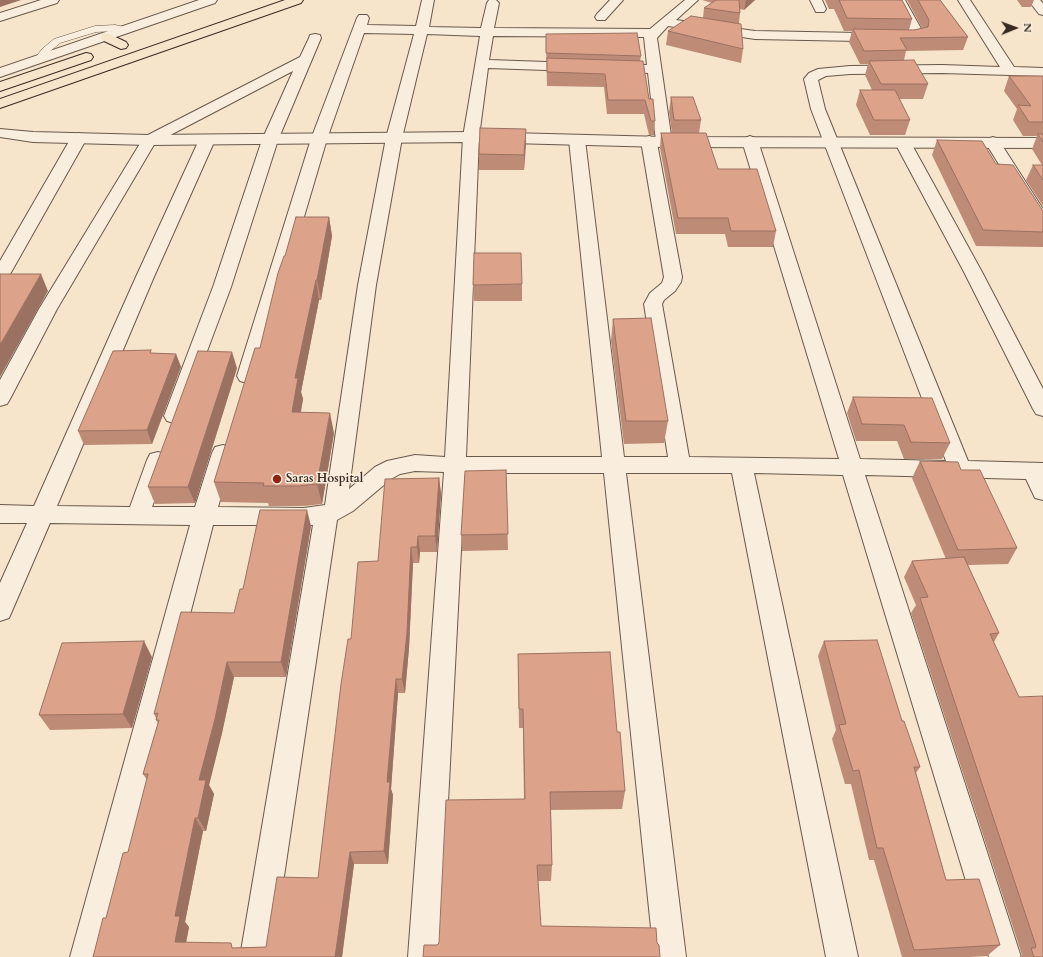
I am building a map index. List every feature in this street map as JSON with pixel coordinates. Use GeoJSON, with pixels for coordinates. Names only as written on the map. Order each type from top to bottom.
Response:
{"type":"FeatureCollection","features":[{"type":"Feature","properties":{"kind":"main road"},"geometry":{"type":"LineString","coordinates":[[0,104],[296,0]]}},
{"type":"Feature","properties":{"kind":"main road"},"geometry":{"type":"LineString","coordinates":[[108,37],[126,39]]}},
{"type":"Feature","properties":{"kind":"main road"},"geometry":{"type":"LineString","coordinates":[[0,87],[102,52],[126,39]]}},
{"type":"Feature","properties":{"kind":"street"},"geometry":{"type":"LineString","coordinates":[[0,18],[53,0]]}},
{"type":"Feature","properties":{"kind":"street"},"geometry":{"type":"LineString","coordinates":[[126,39],[211,0]]}},
{"type":"Feature","properties":{"kind":"street"},"geometry":{"type":"LineString","coordinates":[[256,957],[367,285],[394,138],[422,30],[428,0]]}},
{"type":"Feature","properties":{"kind":"street"},"geometry":{"type":"LineString","coordinates":[[601,17],[617,0]]}},
{"type":"Feature","properties":{"kind":"street"},"geometry":{"type":"LineString","coordinates":[[680,466],[653,304],[656,297],[669,287],[673,277],[657,141],[654,69],[650,38],[653,33],[692,0]]}},
{"type":"Feature","properties":{"kind":"street"},"geometry":{"type":"LineString","coordinates":[[666,22],[755,35],[910,38],[918,36],[899,0]]}},
{"type":"Feature","properties":{"kind":"street"},"geometry":{"type":"LineString","coordinates":[[964,0],[1010,71]]}},
{"type":"Feature","properties":{"kind":"street"},"geometry":{"type":"LineString","coordinates":[[1034,0],[1043,11]]}},
{"type":"Feature","properties":{"kind":"street"},"geometry":{"type":"LineString","coordinates":[[424,957],[455,465],[471,137],[487,32],[493,3]]}},
{"type":"Feature","properties":{"kind":"street"},"geometry":{"type":"LineString","coordinates":[[241,394],[319,139],[361,24],[422,30],[653,33]]}},
{"type":"Feature","properties":{"kind":"street"},"geometry":{"type":"LineString","coordinates":[[0,73],[108,37]]}},
{"type":"Feature","properties":{"kind":"street"},"geometry":{"type":"LineString","coordinates":[[138,515],[222,287],[270,140],[315,38]]}},
{"type":"Feature","properties":{"kind":"street"},"geometry":{"type":"LineString","coordinates":[[0,399],[48,309],[149,140],[305,60]]}},
{"type":"Feature","properties":{"kind":"street"},"geometry":{"type":"LineString","coordinates":[[483,64],[584,67]]}},
{"type":"Feature","properties":{"kind":"street"},"geometry":{"type":"LineString","coordinates":[[600,68],[654,69]]}},
{"type":"Feature","properties":{"kind":"street"},"geometry":{"type":"LineString","coordinates":[[960,470],[818,109],[811,79],[823,72],[858,70],[942,69],[1043,72]]}},
{"type":"Feature","properties":{"kind":"street"},"geometry":{"type":"LineString","coordinates":[[0,133],[21,136],[149,140],[471,137],[657,141],[1043,143]]}},
{"type":"Feature","properties":{"kind":"street"},"geometry":{"type":"LineString","coordinates":[[0,276],[79,138]]}},
{"type":"Feature","properties":{"kind":"street"},"geometry":{"type":"LineString","coordinates":[[0,611],[144,279],[207,140]]}},
{"type":"Feature","properties":{"kind":"street"},"geometry":{"type":"LineString","coordinates":[[577,140],[670,957]]}},
{"type":"Feature","properties":{"kind":"street"},"geometry":{"type":"LineString","coordinates":[[750,141],[851,467],[1006,957]]}},
{"type":"Feature","properties":{"kind":"street"},"geometry":{"type":"LineString","coordinates":[[993,142],[1043,222]]}},
{"type":"Feature","properties":{"kind":"street"},"geometry":{"type":"LineString","coordinates":[[903,143],[973,272],[1043,409]]}},
{"type":"Feature","properties":{"kind":"street"},"geometry":{"type":"LineString","coordinates":[[86,957],[204,515],[227,440]]}},
{"type":"Feature","properties":{"kind":"street"},"geometry":{"type":"LineString","coordinates":[[0,514],[304,517],[330,513],[353,499],[383,473],[395,467],[415,463],[455,465],[851,467],[1038,471],[1043,492]]}},
{"type":"Feature","properties":{"kind":"street"},"geometry":{"type":"LineString","coordinates":[[741,466],[842,957]]}},
{"type":"Feature","properties":{"kind":"lane"},"geometry":{"type":"LineString","coordinates":[[42,59],[41,57],[45,51],[57,42],[95,29],[115,28],[126,39]]}},
{"type":"Feature","properties":{"kind":"building"},"geometry":{"type":"Polygon","coordinates":[[[716,0],[739,0],[740,13],[704,8],[716,0]]]}},
{"type":"Feature","properties":{"kind":"building"},"geometry":{"type":"Polygon","coordinates":[[[839,0],[902,0],[912,19],[847,18],[839,0]]]}},
{"type":"Feature","properties":{"kind":"building"},"geometry":{"type":"Polygon","coordinates":[[[918,0],[940,0],[968,37],[900,38],[907,50],[864,51],[853,29],[914,30],[928,27],[929,20],[918,0]]]}},
{"type":"Feature","properties":{"kind":"building"},"geometry":{"type":"Polygon","coordinates":[[[691,16],[741,24],[743,49],[668,31],[691,16]]]}},
{"type":"Feature","properties":{"kind":"building"},"geometry":{"type":"Polygon","coordinates":[[[637,33],[641,56],[546,53],[546,34],[637,33]]]}},
{"type":"Feature","properties":{"kind":"building"},"geometry":{"type":"Polygon","coordinates":[[[547,58],[643,61],[649,99],[653,99],[655,121],[651,121],[645,100],[608,100],[605,74],[547,72],[547,58]]]}},
{"type":"Feature","properties":{"kind":"building"},"geometry":{"type":"Polygon","coordinates":[[[914,60],[928,84],[881,84],[869,61],[914,60]]]}},
{"type":"Feature","properties":{"kind":"building"},"geometry":{"type":"Polygon","coordinates":[[[1009,76],[1043,76],[1043,122],[1029,122],[1018,105],[1031,106],[1009,76]]]}},
{"type":"Feature","properties":{"kind":"building"},"geometry":{"type":"Polygon","coordinates":[[[860,90],[895,90],[910,120],[874,120],[860,90]]]}},
{"type":"Feature","properties":{"kind":"building"},"geometry":{"type":"Polygon","coordinates":[[[671,97],[693,97],[701,120],[674,120],[671,97]]]}},
{"type":"Feature","properties":{"kind":"building"},"geometry":{"type":"Polygon","coordinates":[[[480,128],[526,129],[524,155],[479,154],[480,128]]]}},
{"type":"Feature","properties":{"kind":"building"},"geometry":{"type":"Polygon","coordinates":[[[661,133],[706,133],[718,169],[757,169],[776,231],[731,231],[728,218],[678,218],[661,133]]]}},
{"type":"Feature","properties":{"kind":"building"},"geometry":{"type":"Polygon","coordinates":[[[1038,134],[1043,134],[1043,142],[1038,134]]]}},
{"type":"Feature","properties":{"kind":"building"},"geometry":{"type":"Polygon","coordinates":[[[937,140],[982,141],[996,164],[1013,165],[1043,211],[1043,232],[983,230],[937,140]]]}},
{"type":"Feature","properties":{"kind":"building"},"geometry":{"type":"Polygon","coordinates":[[[1033,165],[1043,165],[1043,180],[1033,165]]]}},
{"type":"Feature","properties":{"kind":"building"},"geometry":{"type":"Polygon","coordinates":[[[296,217],[329,217],[317,280],[295,378],[298,378],[292,412],[330,413],[317,484],[299,486],[263,486],[264,483],[214,482],[255,348],[260,348],[278,273],[285,256],[296,217]]]}},
{"type":"Feature","properties":{"kind":"building"},"geometry":{"type":"Polygon","coordinates":[[[474,253],[521,253],[522,284],[473,285],[474,253]]]}},
{"type":"Feature","properties":{"kind":"building"},"geometry":{"type":"Polygon","coordinates":[[[0,274],[41,274],[0,345],[0,274]]]}},
{"type":"Feature","properties":{"kind":"building"},"geometry":{"type":"Polygon","coordinates":[[[651,318],[668,421],[626,421],[613,319],[651,318]]]}},
{"type":"Feature","properties":{"kind":"building"},"geometry":{"type":"Polygon","coordinates":[[[151,350],[150,353],[176,354],[147,430],[78,431],[113,351],[151,350]]]}},
{"type":"Feature","properties":{"kind":"building"},"geometry":{"type":"Polygon","coordinates":[[[198,351],[232,352],[188,487],[148,487],[198,351]]]}},
{"type":"Feature","properties":{"kind":"building"},"geometry":{"type":"Polygon","coordinates":[[[853,397],[932,398],[950,443],[911,442],[904,425],[862,424],[853,397]]]}},
{"type":"Feature","properties":{"kind":"building"},"geometry":{"type":"Polygon","coordinates":[[[920,461],[958,462],[961,470],[980,470],[1017,548],[958,550],[920,461]]]}},
{"type":"Feature","properties":{"kind":"building"},"geometry":{"type":"Polygon","coordinates":[[[506,470],[508,534],[461,535],[465,471],[506,470]]]}},
{"type":"Feature","properties":{"kind":"building"},"geometry":{"type":"Polygon","coordinates":[[[439,478],[435,536],[418,536],[417,547],[411,547],[407,633],[402,679],[396,679],[387,782],[390,782],[384,851],[350,852],[335,957],[93,957],[103,918],[106,918],[123,853],[128,852],[148,774],[143,774],[159,720],[156,720],[158,713],[154,714],[181,612],[234,613],[240,589],[243,589],[260,510],[307,510],[281,662],[227,662],[215,719],[199,780],[206,780],[198,818],[195,818],[175,916],[180,916],[175,942],[231,943],[232,948],[266,947],[277,877],[318,878],[341,684],[348,639],[351,639],[358,562],[378,561],[385,479],[439,478]]]}},
{"type":"Feature","properties":{"kind":"building"},"geometry":{"type":"Polygon","coordinates":[[[964,557],[999,633],[990,634],[1019,697],[1043,696],[1043,957],[1034,957],[1031,948],[1035,948],[1036,946],[920,598],[928,597],[912,561],[964,557]]]}},
{"type":"Feature","properties":{"kind":"building"},"geometry":{"type":"Polygon","coordinates":[[[877,640],[902,721],[904,721],[920,767],[914,767],[946,880],[979,879],[1000,945],[914,950],[883,848],[877,848],[859,770],[853,771],[839,725],[846,724],[824,641],[877,640]]]}},
{"type":"Feature","properties":{"kind":"building"},"geometry":{"type":"Polygon","coordinates":[[[144,641],[123,714],[39,715],[62,643],[144,641]]]}},
{"type":"Feature","properties":{"kind":"building"},"geometry":{"type":"Polygon","coordinates":[[[610,652],[617,732],[620,732],[625,791],[550,792],[552,865],[537,865],[541,926],[656,928],[660,957],[423,957],[424,945],[437,945],[439,943],[446,800],[525,799],[523,709],[519,709],[518,654],[610,652]]]}},
{"type":"Feature","properties":{"kind":"place","name":"Saras Hospital"},"geometry":{"type":"Point","coordinates":[277,479]}}]}
